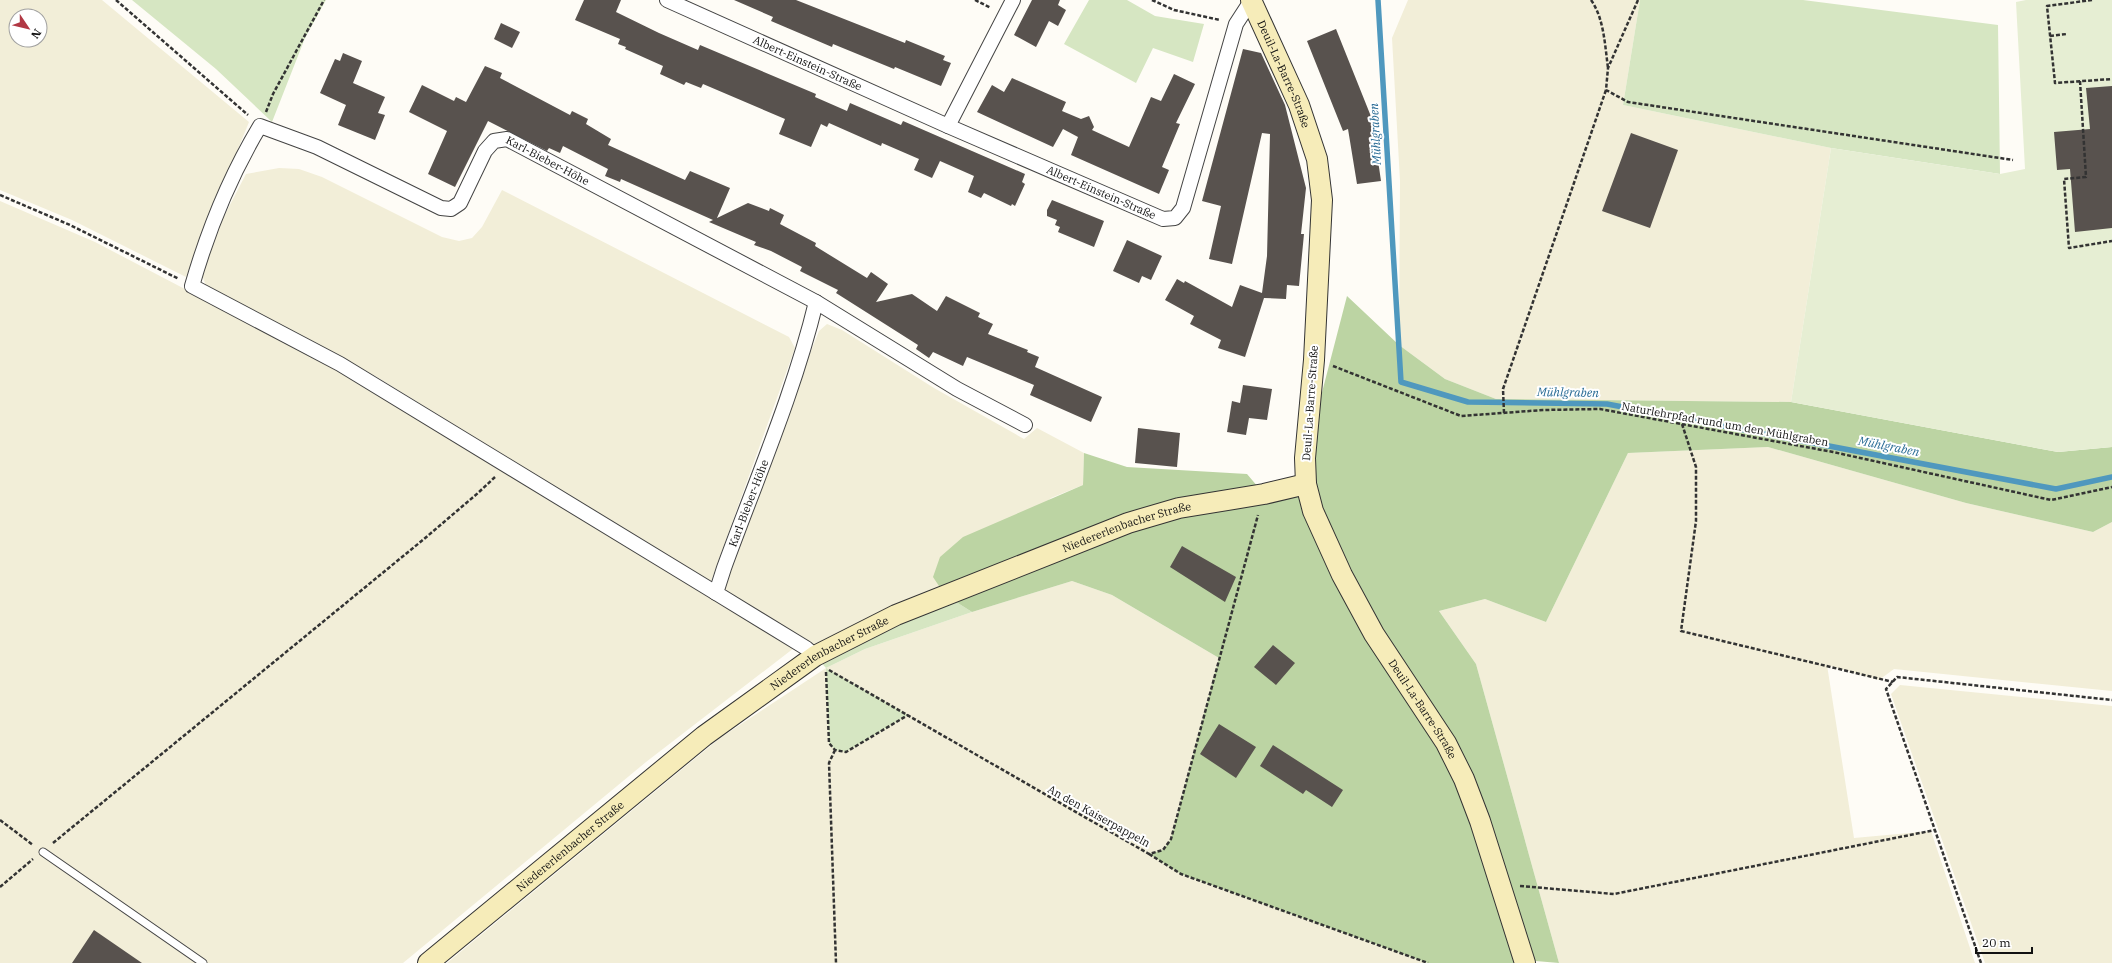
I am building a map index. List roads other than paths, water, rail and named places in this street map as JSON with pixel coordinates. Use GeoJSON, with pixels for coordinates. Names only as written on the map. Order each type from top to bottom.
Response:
{"type":"FeatureCollection","features":[{"type":"Feature","properties":{"kind":"street","name":"Albert-Einstein-Straße"},"geometry":{"type":"LineString","coordinates":[[667,0],[948,126],[1163,219],[1175,218],[1183,208],[1236,24],[1251,0]]}},
{"type":"Feature","properties":{"kind":"street"},"geometry":{"type":"LineString","coordinates":[[948,126],[1013,0]]}},
{"type":"Feature","properties":{"kind":"street","name":"Deuil-La-Barre-Straße"},"geometry":{"type":"LineString","coordinates":[[1251,0],[1299,105],[1317,160],[1322,200],[1314,360],[1306,458],[1306,484],[1313,511],[1342,574],[1398,672],[1446,743],[1464,779],[1525,963]]}},
{"type":"Feature","properties":{"kind":"street","name":"Karl-Bieber-Höhe"},"geometry":{"type":"LineString","coordinates":[[816,302],[806,344],[716,593],[507,464],[340,364],[192,286],[204,243],[243,154],[260,126],[317,147],[441,208],[451,209],[460,203],[485,151],[494,141],[507,139],[816,302],[846,318],[951,385],[1025,425]]}},
{"type":"Feature","properties":{"kind":"street","name":"Niedererlenbacher Straße"},"geometry":{"type":"LineString","coordinates":[[428,963],[704,736],[896,615],[1128,523],[1179,508],[1264,494],[1306,484]]}},
{"type":"Feature","properties":{"kind":"street"},"geometry":{"type":"LineString","coordinates":[[716,593],[806,648],[820,662]]}},
{"type":"Feature","properties":{"kind":"lane"},"geometry":{"type":"LineString","coordinates":[[42,852],[203,963]]}},
{"type":"Feature","properties":{"kind":"waterway","name":"Mühlgraben"},"geometry":{"type":"LineString","coordinates":[[1378,0],[1401,382],[1468,402],[1607,404],[2056,489],[2112,477]]}}]}
